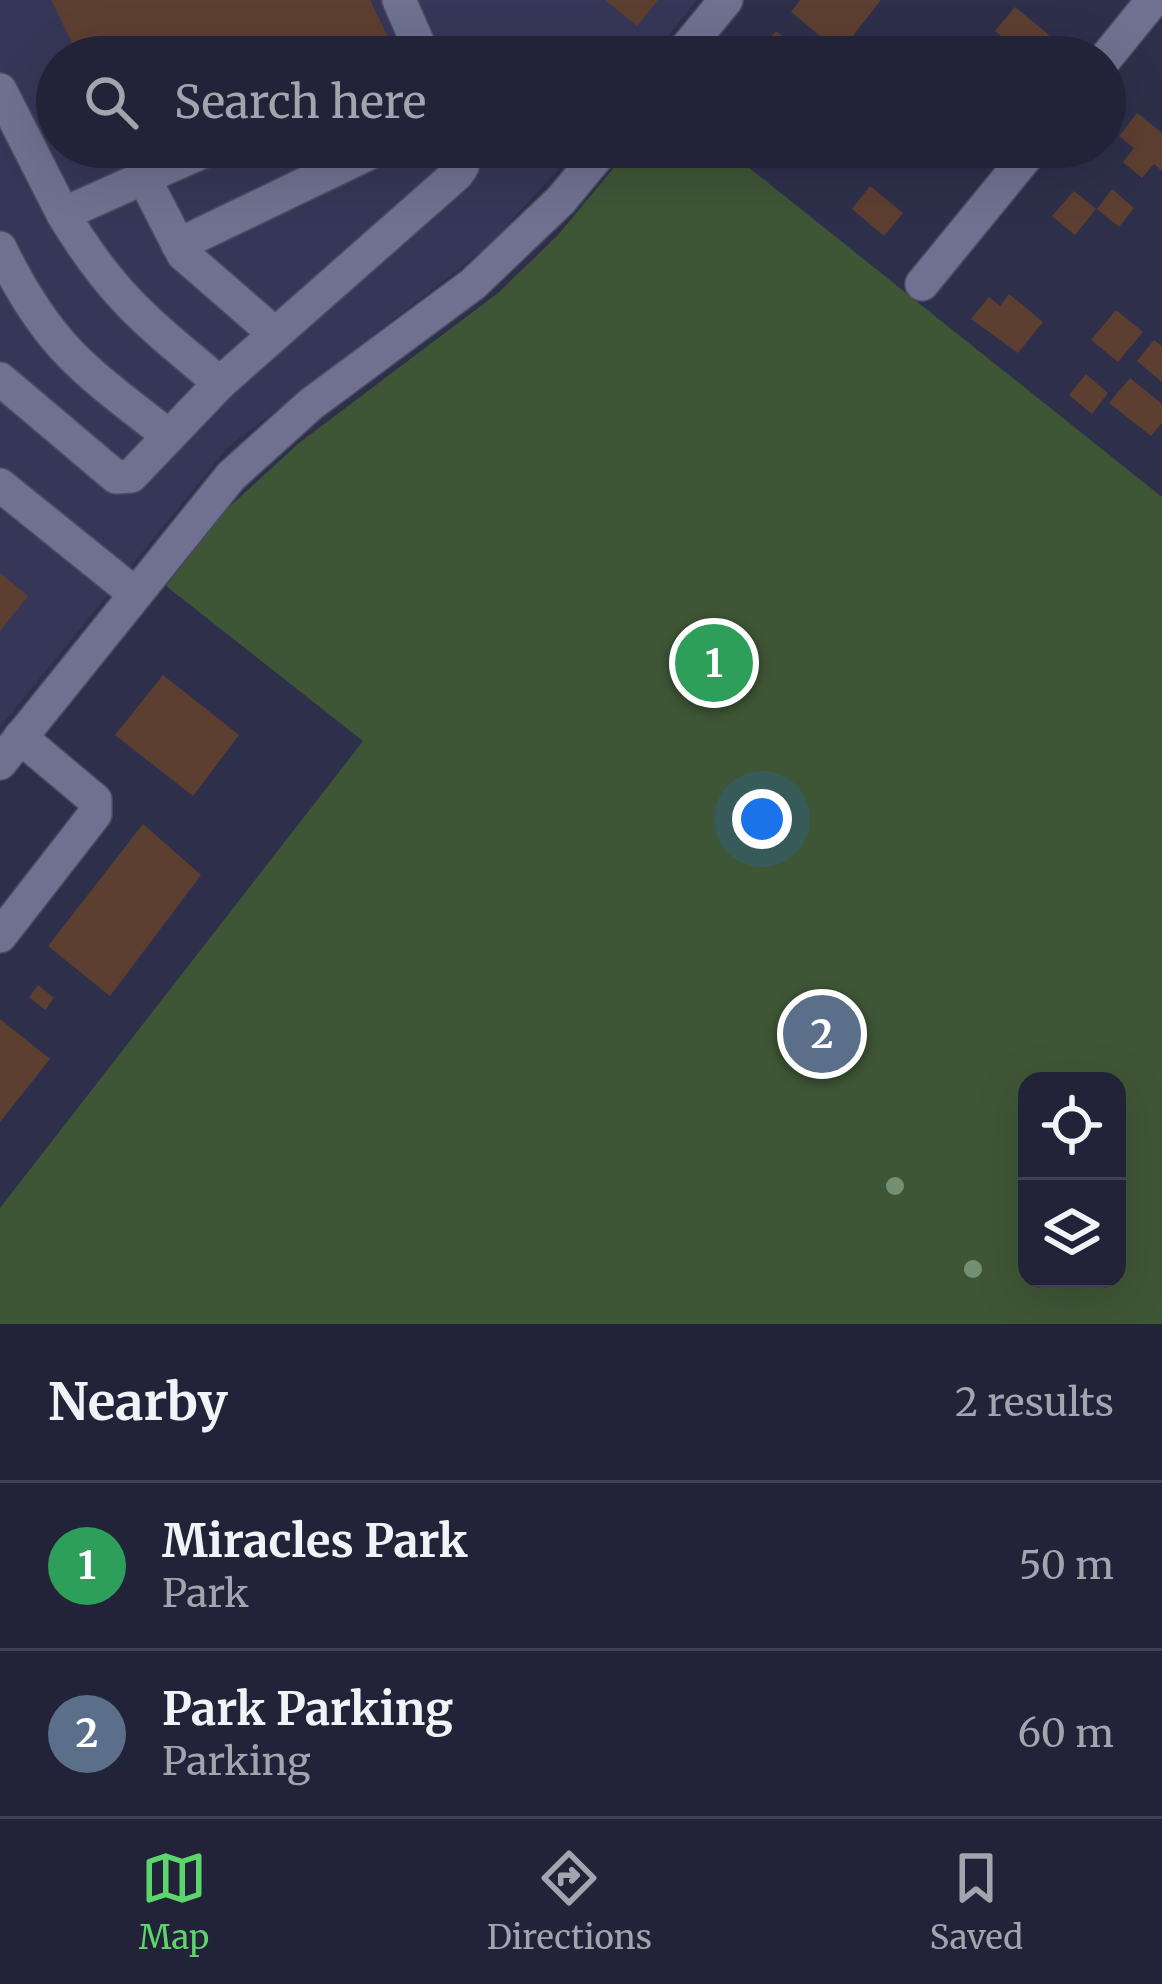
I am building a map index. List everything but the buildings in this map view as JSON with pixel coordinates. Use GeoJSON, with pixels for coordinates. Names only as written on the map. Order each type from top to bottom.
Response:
{"type":"FeatureCollection","features":[{"type":"Feature","properties":{"kind":"street"},"geometry":{"type":"LineString","coordinates":[[399,0],[412,36]]}},
{"type":"Feature","properties":{"kind":"street"},"geometry":{"type":"LineString","coordinates":[[697,36],[726,0]]}},
{"type":"Feature","properties":{"kind":"street"},"geometry":{"type":"LineString","coordinates":[[1124,36],[1153,0]]}},
{"type":"Feature","properties":{"kind":"street"},"geometry":{"type":"LineString","coordinates":[[0,89],[13,145],[64,214],[98,273],[125,305],[220,382]]}},
{"type":"Feature","properties":{"kind":"street"},"geometry":{"type":"LineString","coordinates":[[64,214],[166,168]]}},
{"type":"Feature","properties":{"kind":"street"},"geometry":{"type":"LineString","coordinates":[[178,245],[338,168]]}},
{"type":"Feature","properties":{"kind":"street"},"geometry":{"type":"LineString","coordinates":[[0,379],[116,477],[131,476],[220,382],[461,168]]}},
{"type":"Feature","properties":{"kind":"street"},"geometry":{"type":"LineString","coordinates":[[0,936],[95,814],[95,800],[10,750],[231,476],[310,404],[472,284],[561,200],[588,168]]}},
{"type":"Feature","properties":{"kind":"street"},"geometry":{"type":"LineString","coordinates":[[922,284],[1017,168]]}},
{"type":"Feature","properties":{"kind":"street"},"geometry":{"type":"LineString","coordinates":[[144,178],[178,245],[275,334]]}},
{"type":"Feature","properties":{"kind":"street"},"geometry":{"type":"LineString","coordinates":[[0,248],[30,309],[60,349],[169,436]]}},
{"type":"Feature","properties":{"kind":"street"},"geometry":{"type":"LineString","coordinates":[[0,485],[134,593]]}},
{"type":"Feature","properties":{"kind":"shaded area"},"geometry":{"type":"Polygon","coordinates":[[[0,0],[697,0],[668,36],[36,36],[36,168],[559,168],[491,244],[227,448],[0,727],[0,0]]]}},
{"type":"Feature","properties":{"kind":"green space"},"geometry":{"type":"Polygon","coordinates":[[[614,168],[749,168],[1162,497],[1162,1324],[0,1324],[0,1208],[363,741],[166,586],[227,509],[299,443],[498,293],[558,235],[614,168]]]}},
{"type":"Feature","properties":{"kind":"place","name":"Miracles Park"},"geometry":{"type":"Point","coordinates":[714,663]}},
{"type":"Feature","properties":{"kind":"place","name":"Park Parking"},"geometry":{"type":"Point","coordinates":[822,1034]}}]}
